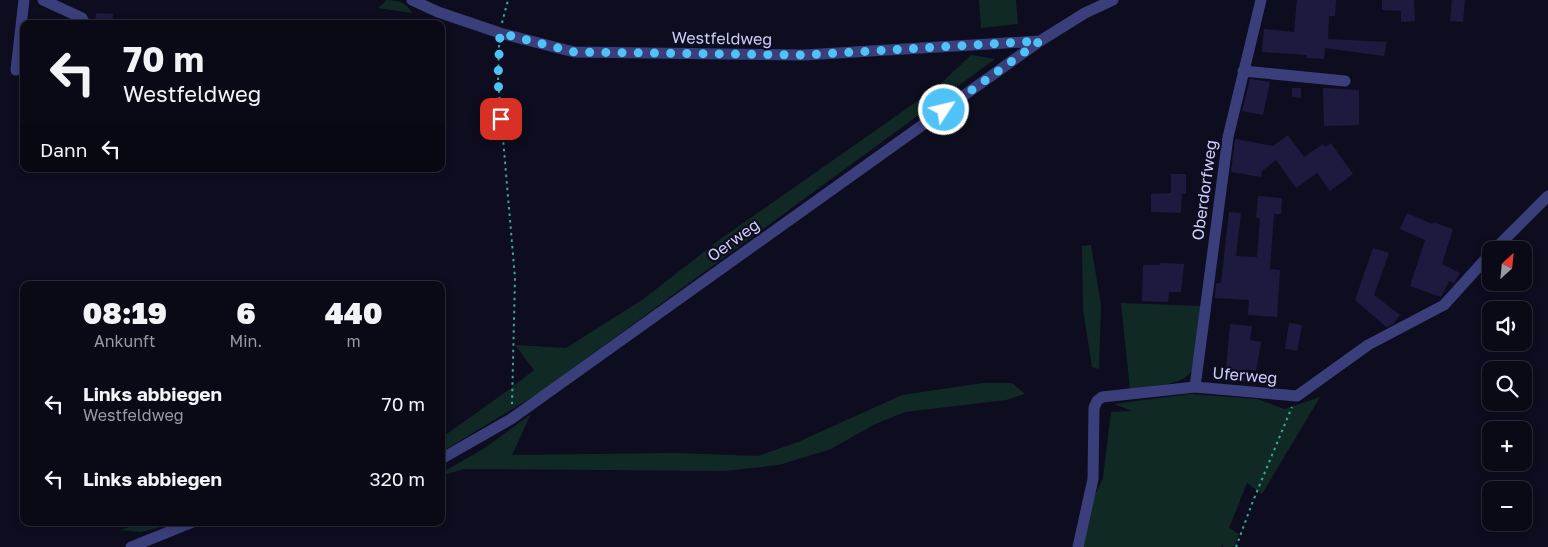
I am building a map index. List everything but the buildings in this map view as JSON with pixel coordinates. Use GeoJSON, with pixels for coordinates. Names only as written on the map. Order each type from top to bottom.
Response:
{"type":"FeatureCollection","features":[{"type":"Feature","properties":{"kind":"street"},"geometry":{"type":"LineString","coordinates":[[22,20],[24,0]]}},
{"type":"Feature","properties":{"kind":"street"},"geometry":{"type":"LineString","coordinates":[[43,0],[83,20]]}},
{"type":"Feature","properties":{"kind":"street","name":"Westfeldweg"},"geometry":{"type":"LineString","coordinates":[[412,0],[438,12],[500,33],[574,52],[804,55],[1040,41]]}},
{"type":"Feature","properties":{"kind":"street","name":"Oerweg"},"geometry":{"type":"LineString","coordinates":[[445,457],[511,419],[1040,41],[1085,13],[1113,0]]}},
{"type":"Feature","properties":{"kind":"street","name":"Oberdorfweg"},"geometry":{"type":"LineString","coordinates":[[1196,387],[1221,176],[1243,71],[1261,0]]}},
{"type":"Feature","properties":{"kind":"street"},"geometry":{"type":"LineString","coordinates":[[19,65],[20,52]]}},
{"type":"Feature","properties":{"kind":"street"},"geometry":{"type":"LineString","coordinates":[[1243,71],[1345,81]]}},
{"type":"Feature","properties":{"kind":"street"},"geometry":{"type":"LineString","coordinates":[[1503,241],[1548,196]]}},
{"type":"Feature","properties":{"kind":"street","name":"Uferweg"},"geometry":{"type":"LineString","coordinates":[[1078,547],[1093,479],[1093,432],[1097,401],[1107,395],[1196,387],[1297,396],[1368,344],[1444,305],[1482,263]]}},
{"type":"Feature","properties":{"kind":"street"},"geometry":{"type":"LineString","coordinates":[[131,547],[183,526]]}},
{"type":"Feature","properties":{"kind":"path"},"geometry":{"type":"LineString","coordinates":[[508,0],[500,33],[498,80],[515,278],[511,419]]}},
{"type":"Feature","properties":{"kind":"path"},"geometry":{"type":"LineString","coordinates":[[1236,547],[1252,501],[1297,396]]}},
{"type":"Feature","properties":{"kind":"green space"},"geometry":{"type":"Polygon","coordinates":[[[387,0],[402,3],[412,13],[378,8],[387,0]]]}},
{"type":"Feature","properties":{"kind":"green space"},"geometry":{"type":"Polygon","coordinates":[[[979,0],[1016,0],[1018,24],[981,28],[979,0]]]}},
{"type":"Feature","properties":{"kind":"green space"},"geometry":{"type":"Polygon","coordinates":[[[971,55],[995,59],[539,393],[445,450],[445,435],[534,370],[515,345],[566,348],[642,300],[722,238],[936,88],[971,55]]]}},
{"type":"Feature","properties":{"kind":"green space"},"geometry":{"type":"Polygon","coordinates":[[[1091,245],[1101,305],[1099,369],[1092,367],[1083,309],[1082,246],[1091,245]]]}},
{"type":"Feature","properties":{"kind":"green space"},"geometry":{"type":"Polygon","coordinates":[[[1121,303],[1201,306],[1196,362],[1191,372],[1184,378],[1172,383],[1130,389],[1121,303]]]}},
{"type":"Feature","properties":{"kind":"green space"},"geometry":{"type":"Polygon","coordinates":[[[983,383],[1012,383],[1025,394],[1006,400],[905,412],[873,425],[831,449],[779,465],[724,471],[464,469],[445,475],[445,471],[485,448],[531,414],[512,455],[676,453],[758,456],[798,442],[902,395],[983,383]]]}},
{"type":"Feature","properties":{"kind":"green space"},"geometry":{"type":"Polygon","coordinates":[[[1190,394],[1257,399],[1285,409],[1320,397],[1262,494],[1247,483],[1229,528],[1239,534],[1234,547],[1223,547],[1223,544],[1221,547],[1081,547],[1093,499],[1103,478],[1111,412],[1132,411],[1114,404],[1190,394]]]}},
{"type":"Feature","properties":{"kind":"green space"},"geometry":{"type":"Polygon","coordinates":[[[133,526],[165,526],[141,532],[120,530],[133,526]]]}},
{"type":"Feature","properties":{"kind":"route"},"geometry":{"type":"LineString","coordinates":[[501,119],[498,80],[500,33],[529,42],[574,52],[804,55],[1025,40],[1040,41],[944,110]]}}]}
